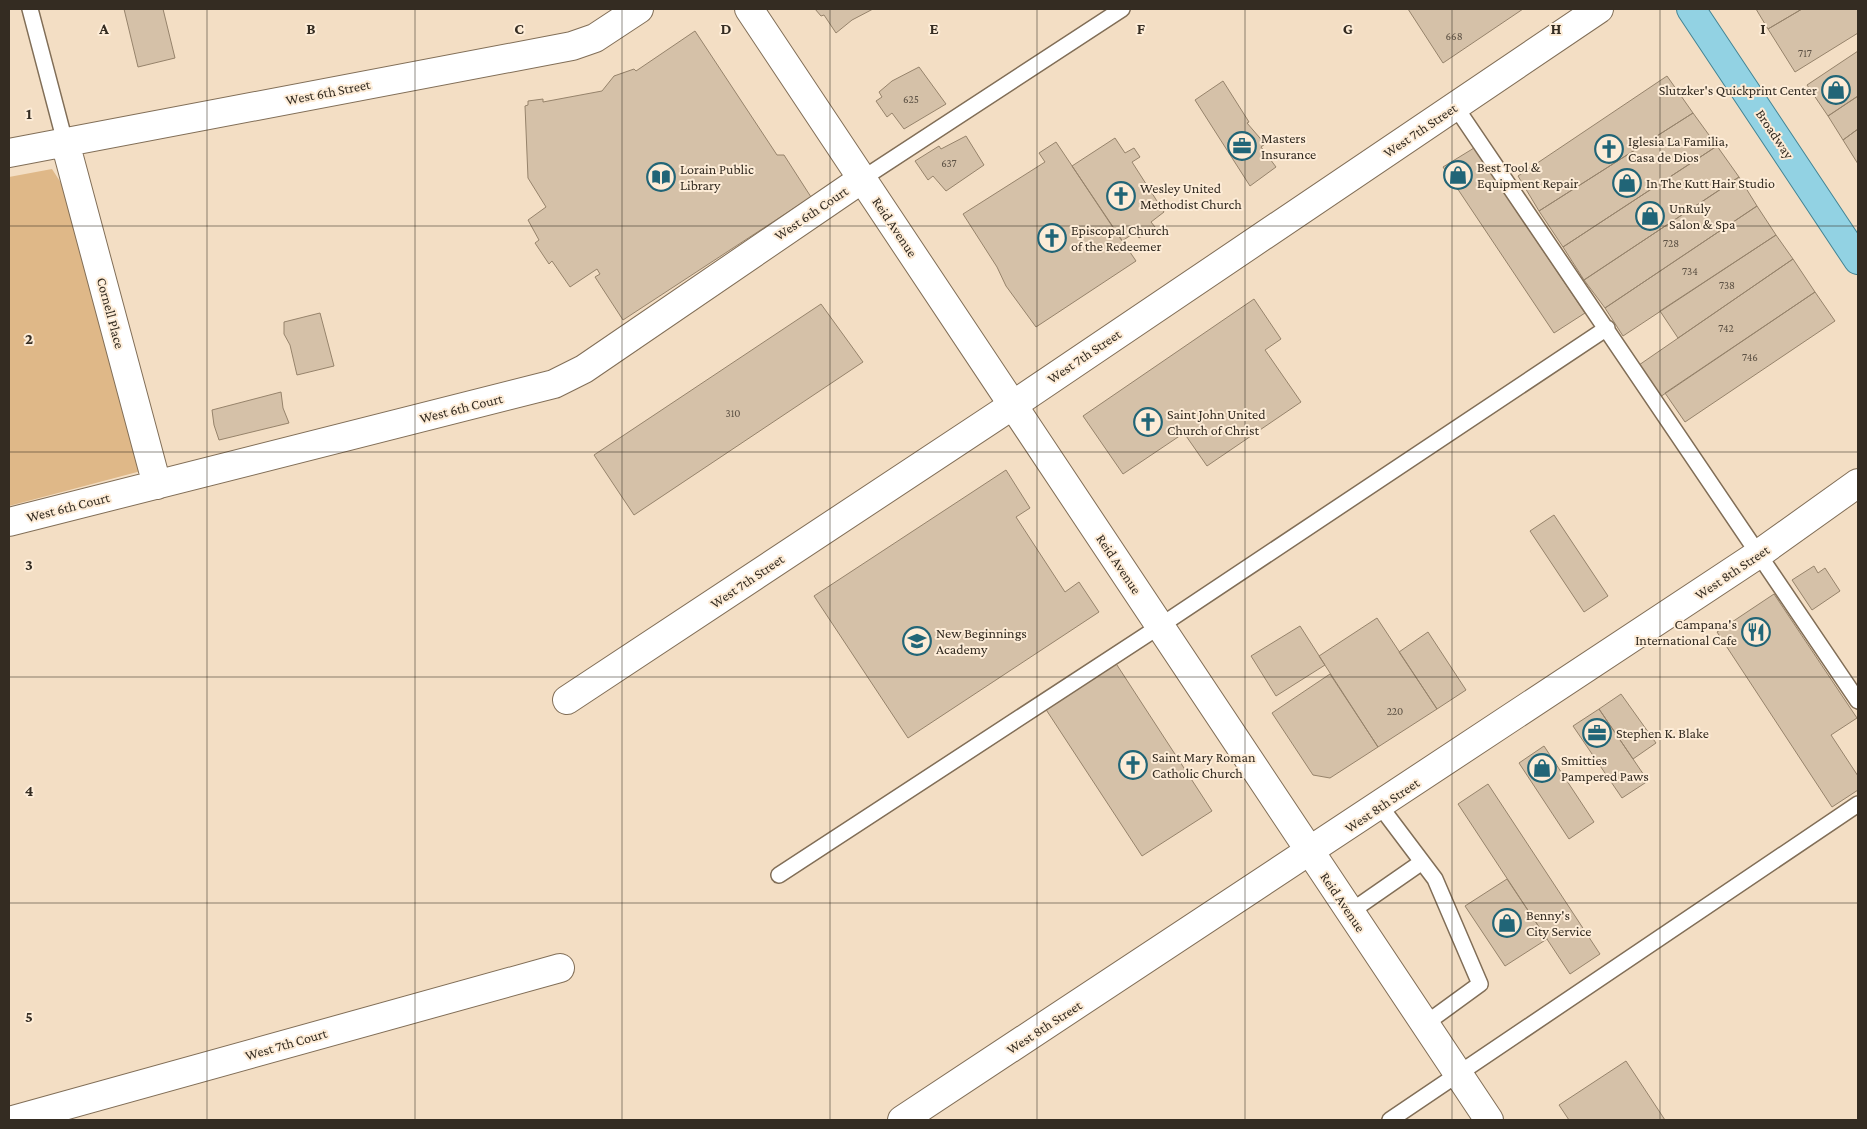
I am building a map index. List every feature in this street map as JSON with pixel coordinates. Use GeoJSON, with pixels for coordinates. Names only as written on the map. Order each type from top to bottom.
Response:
{"type":"FeatureCollection","features":[{"type":"Feature","properties":{"kind":"main road","name":"Broadway"},"geometry":{"type":"LineString","coordinates":[[1691,9],[1858,260]]}},
{"type":"Feature","properties":{"kind":"street","name":"West 6th Street"},"geometry":{"type":"LineString","coordinates":[[9,153],[572,46],[595,38],[639,9]]}},
{"type":"Feature","properties":{"kind":"street","name":"Reid Avenue"},"geometry":{"type":"LineString","coordinates":[[749,9],[1489,1120]]}},
{"type":"Feature","properties":{"kind":"street","name":"West 7th Street"},"geometry":{"type":"LineString","coordinates":[[568,700],[1013,405],[1599,9]]}},
{"type":"Feature","properties":{"kind":"street","name":"Cornell Place"},"geometry":{"type":"LineString","coordinates":[[65,142],[157,485]]}},
{"type":"Feature","properties":{"kind":"street","name":"West 6th Court"},"geometry":{"type":"LineString","coordinates":[[9,522],[531,391],[569,378],[862,179]]}},
{"type":"Feature","properties":{"kind":"street","name":"West 8th Street"},"geometry":{"type":"LineString","coordinates":[[902,1120],[1380,806],[1760,553],[1858,483]]}},
{"type":"Feature","properties":{"kind":"street","name":"West 7th Court"},"geometry":{"type":"LineString","coordinates":[[13,1120],[560,968]]}},
{"type":"Feature","properties":{"kind":"lane"},"geometry":{"type":"LineString","coordinates":[[30,9],[65,142]]}},
{"type":"Feature","properties":{"kind":"lane"},"geometry":{"type":"LineString","coordinates":[[862,179],[1122,9]]}},
{"type":"Feature","properties":{"kind":"lane"},"geometry":{"type":"LineString","coordinates":[[1455,106],[1858,700]]}},
{"type":"Feature","properties":{"kind":"lane"},"geometry":{"type":"LineString","coordinates":[[779,875],[1160,626],[1607,328]]}},
{"type":"Feature","properties":{"kind":"lane"},"geometry":{"type":"LineString","coordinates":[[1390,1120],[1858,804]]}},
{"type":"Feature","properties":{"kind":"lane"},"geometry":{"type":"LineString","coordinates":[[1380,806],[1435,880],[1480,984],[1425,1024]]}},
{"type":"Feature","properties":{"kind":"lane"},"geometry":{"type":"LineString","coordinates":[[1350,912],[1422,862]]}},
{"type":"Feature","properties":{"kind":"shaded area"},"geometry":{"type":"Polygon","coordinates":[[[52,169],[61,183],[141,471],[9,506],[9,177],[52,169]]]}},
{"type":"Feature","properties":{"kind":"building"},"geometry":{"type":"Polygon","coordinates":[[[124,9],[163,9],[175,58],[138,67],[124,9]]]}},
{"type":"Feature","properties":{"kind":"building"},"geometry":{"type":"Polygon","coordinates":[[[815,9],[873,9],[852,20],[836,33],[824,15],[821,16],[815,9]]]}},
{"type":"Feature","properties":{"kind":"building"},"geometry":{"type":"Polygon","coordinates":[[[1408,9],[1523,9],[1443,63],[1408,9]]]}},
{"type":"Feature","properties":{"kind":"building"},"geometry":{"type":"Polygon","coordinates":[[[1756,9],[1802,9],[1768,29],[1756,9]]]}},
{"type":"Feature","properties":{"kind":"building"},"geometry":{"type":"Polygon","coordinates":[[[1802,9],[1858,9],[1858,33],[1795,72],[1768,29],[1802,9]]]}},
{"type":"Feature","properties":{"kind":"building"},"geometry":{"type":"Polygon","coordinates":[[[695,31],[777,155],[784,155],[811,197],[623,320],[595,277],[600,274],[597,269],[570,287],[552,261],[549,264],[535,243],[539,240],[528,220],[546,207],[528,178],[525,106],[528,105],[528,101],[543,99],[543,102],[602,91],[614,76],[634,69],[636,71],[695,31]]]}},
{"type":"Feature","properties":{"kind":"building"},"geometry":{"type":"Polygon","coordinates":[[[1858,51],[1858,96],[1828,116],[1807,85],[1858,51]]]}},
{"type":"Feature","properties":{"kind":"building"},"geometry":{"type":"Polygon","coordinates":[[[919,67],[946,104],[904,129],[892,113],[887,117],[876,101],[882,97],[879,92],[892,81],[919,67]]]}},
{"type":"Feature","properties":{"kind":"building"},"geometry":{"type":"Polygon","coordinates":[[[1667,76],[1693,113],[1539,211],[1518,176],[1667,76]]]}},
{"type":"Feature","properties":{"kind":"building"},"geometry":{"type":"Polygon","coordinates":[[[1223,81],[1249,122],[1247,123],[1265,144],[1261,147],[1276,167],[1250,186],[1195,100],[1223,81]]]}},
{"type":"Feature","properties":{"kind":"building"},"geometry":{"type":"Polygon","coordinates":[[[1858,96],[1858,129],[1843,140],[1828,116],[1858,96]]]}},
{"type":"Feature","properties":{"kind":"building"},"geometry":{"type":"Polygon","coordinates":[[[1693,113],[1717,146],[1563,247],[1539,211],[1693,113]]]}},
{"type":"Feature","properties":{"kind":"building"},"geometry":{"type":"Polygon","coordinates":[[[1858,129],[1858,164],[1843,140],[1858,129]]]}},
{"type":"Feature","properties":{"kind":"building"},"geometry":{"type":"Polygon","coordinates":[[[966,136],[984,165],[946,191],[933,176],[928,180],[915,161],[939,146],[941,149],[966,136]]]}},
{"type":"Feature","properties":{"kind":"building"},"geometry":{"type":"Polygon","coordinates":[[[1115,138],[1125,153],[1134,148],[1140,157],[1132,162],[1164,212],[1151,222],[1155,227],[1139,238],[1134,233],[1122,241],[1072,166],[1115,138]]]}},
{"type":"Feature","properties":{"kind":"building"},"geometry":{"type":"Polygon","coordinates":[[[1056,142],[1136,261],[1036,327],[1006,286],[997,267],[963,214],[1045,162],[1039,153],[1056,142]]]}},
{"type":"Feature","properties":{"kind":"building"},"geometry":{"type":"Polygon","coordinates":[[[1717,146],[1739,177],[1584,280],[1563,247],[1717,146]]]}},
{"type":"Feature","properties":{"kind":"building"},"geometry":{"type":"Polygon","coordinates":[[[1474,148],[1585,313],[1554,333],[1443,167],[1474,148]]]}},
{"type":"Feature","properties":{"kind":"building"},"geometry":{"type":"Polygon","coordinates":[[[1739,177],[1757,206],[1605,308],[1584,280],[1739,177]]]}},
{"type":"Feature","properties":{"kind":"building"},"geometry":{"type":"Polygon","coordinates":[[[1757,206],[1776,235],[1623,336],[1605,308],[1757,206]]]}},
{"type":"Feature","properties":{"kind":"building"},"geometry":{"type":"Polygon","coordinates":[[[1776,235],[1793,259],[1678,338],[1660,311],[1776,235]]]}},
{"type":"Feature","properties":{"kind":"building"},"geometry":{"type":"Polygon","coordinates":[[[1793,259],[1815,292],[1660,397],[1639,365],[1793,259]]]}},
{"type":"Feature","properties":{"kind":"building"},"geometry":{"type":"Polygon","coordinates":[[[1815,292],[1835,321],[1685,422],[1665,393],[1815,292]]]}},
{"type":"Feature","properties":{"kind":"building"},"geometry":{"type":"Polygon","coordinates":[[[1254,299],[1281,339],[1265,350],[1301,402],[1207,466],[1184,433],[1123,474],[1083,416],[1254,299]]]}},
{"type":"Feature","properties":{"kind":"building"},"geometry":{"type":"Polygon","coordinates":[[[821,304],[863,362],[634,515],[594,455],[821,304]]]}},
{"type":"Feature","properties":{"kind":"building"},"geometry":{"type":"Polygon","coordinates":[[[320,313],[334,366],[297,375],[290,345],[284,334],[284,322],[320,313]]]}},
{"type":"Feature","properties":{"kind":"building"},"geometry":{"type":"Polygon","coordinates":[[[281,392],[283,408],[289,423],[219,440],[212,410],[281,392]]]}},
{"type":"Feature","properties":{"kind":"building"},"geometry":{"type":"Polygon","coordinates":[[[1006,470],[1030,508],[1016,517],[1065,592],[1079,582],[1099,612],[908,738],[814,596],[1006,470]]]}},
{"type":"Feature","properties":{"kind":"building"},"geometry":{"type":"Polygon","coordinates":[[[1554,515],[1608,596],[1584,612],[1530,531],[1554,515]]]}},
{"type":"Feature","properties":{"kind":"building"},"geometry":{"type":"Polygon","coordinates":[[[1814,566],[1818,573],[1825,568],[1840,591],[1812,610],[1792,580],[1814,566]]]}},
{"type":"Feature","properties":{"kind":"building"},"geometry":{"type":"Polygon","coordinates":[[[1774,594],[1857,718],[1831,735],[1858,776],[1858,790],[1832,807],[1717,632],[1774,594]]]}},
{"type":"Feature","properties":{"kind":"building"},"geometry":{"type":"Polygon","coordinates":[[[1377,618],[1437,709],[1378,747],[1319,656],[1377,618]]]}},
{"type":"Feature","properties":{"kind":"building"},"geometry":{"type":"Polygon","coordinates":[[[1300,626],[1325,665],[1276,696],[1251,656],[1300,626]]]}},
{"type":"Feature","properties":{"kind":"building"},"geometry":{"type":"Polygon","coordinates":[[[1428,632],[1466,690],[1437,709],[1399,652],[1428,632]]]}},
{"type":"Feature","properties":{"kind":"building"},"geometry":{"type":"Polygon","coordinates":[[[1115,662],[1212,811],[1142,856],[1045,708],[1115,662]]]}},
{"type":"Feature","properties":{"kind":"building"},"geometry":{"type":"Polygon","coordinates":[[[1330,674],[1378,747],[1330,778],[1313,775],[1272,713],[1330,674]]]}},
{"type":"Feature","properties":{"kind":"building"},"geometry":{"type":"Polygon","coordinates":[[[1621,694],[1656,743],[1633,759],[1599,709],[1621,694]]]}},
{"type":"Feature","properties":{"kind":"building"},"geometry":{"type":"Polygon","coordinates":[[[1599,709],[1648,781],[1622,798],[1573,726],[1599,709]]]}},
{"type":"Feature","properties":{"kind":"building"},"geometry":{"type":"Polygon","coordinates":[[[1544,746],[1594,822],[1569,839],[1519,763],[1544,746]]]}},
{"type":"Feature","properties":{"kind":"building"},"geometry":{"type":"Polygon","coordinates":[[[1488,784],[1600,954],[1570,974],[1458,804],[1488,784]]]}},
{"type":"Feature","properties":{"kind":"building"},"geometry":{"type":"Polygon","coordinates":[[[1507,879],[1547,939],[1505,966],[1465,906],[1507,879]]]}},
{"type":"Feature","properties":{"kind":"building"},"geometry":{"type":"Polygon","coordinates":[[[1626,1061],[1665,1120],[1569,1120],[1559,1105],[1626,1061]]]}},
{"type":"Feature","properties":{"kind":"place","name":"Slutzker's Quickprint Center"},"geometry":{"type":"Point","coordinates":[1836,90]}},
{"type":"Feature","properties":{"kind":"place","name":"Masters Insurance"},"geometry":{"type":"Point","coordinates":[1242,146]}},
{"type":"Feature","properties":{"kind":"place","name":"Iglesia La Familia, Casa de Dios"},"geometry":{"type":"Point","coordinates":[1609,149]}},
{"type":"Feature","properties":{"kind":"place","name":"Best Tool & Equipment Repair"},"geometry":{"type":"Point","coordinates":[1458,175]}},
{"type":"Feature","properties":{"kind":"place","name":"Lorain Public Library"},"geometry":{"type":"Point","coordinates":[661,177]}},
{"type":"Feature","properties":{"kind":"place","name":"In The Kutt Hair Studio"},"geometry":{"type":"Point","coordinates":[1627,183]}},
{"type":"Feature","properties":{"kind":"place","name":"Wesley United Methodist Church"},"geometry":{"type":"Point","coordinates":[1121,196]}},
{"type":"Feature","properties":{"kind":"place","name":"UnRuly Salon & Spa"},"geometry":{"type":"Point","coordinates":[1650,216]}},
{"type":"Feature","properties":{"kind":"place","name":"Episcopal Church of the Redeemer"},"geometry":{"type":"Point","coordinates":[1052,238]}},
{"type":"Feature","properties":{"kind":"place","name":"Saint John United Church of Christ"},"geometry":{"type":"Point","coordinates":[1148,422]}},
{"type":"Feature","properties":{"kind":"place","name":"Campana's International Cafe"},"geometry":{"type":"Point","coordinates":[1756,632]}},
{"type":"Feature","properties":{"kind":"place","name":"New Beginnings Academy"},"geometry":{"type":"Point","coordinates":[917,641]}},
{"type":"Feature","properties":{"kind":"place","name":"Stephen K. Blake"},"geometry":{"type":"Point","coordinates":[1597,733]}},
{"type":"Feature","properties":{"kind":"place","name":"Saint Mary Roman Catholic Church"},"geometry":{"type":"Point","coordinates":[1133,765]}},
{"type":"Feature","properties":{"kind":"place","name":"Smitties Pampered Paws"},"geometry":{"type":"Point","coordinates":[1542,768]}},
{"type":"Feature","properties":{"kind":"place","name":"Benny's City Service"},"geometry":{"type":"Point","coordinates":[1507,923]}}]}
